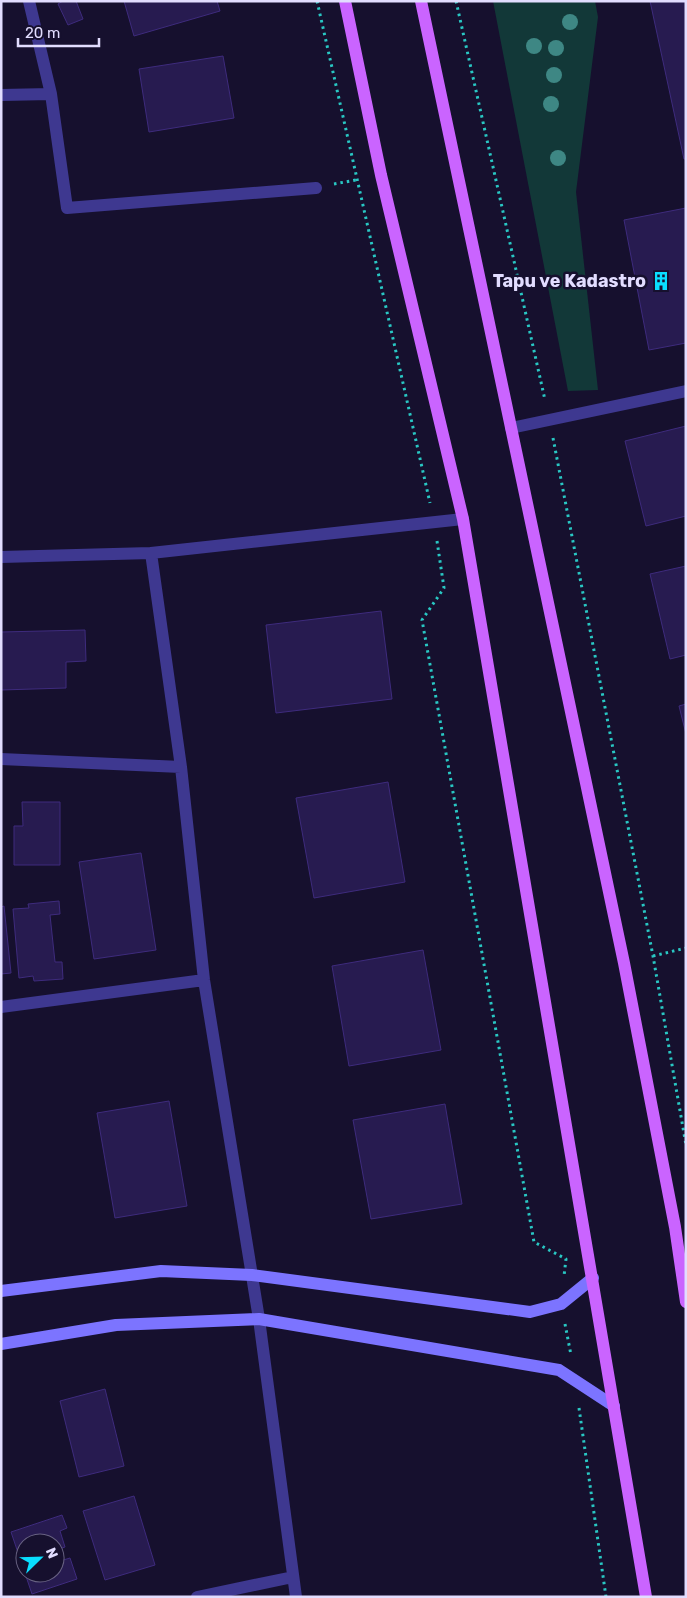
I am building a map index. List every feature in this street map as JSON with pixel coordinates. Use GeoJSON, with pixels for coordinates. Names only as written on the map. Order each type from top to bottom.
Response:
{"type":"FeatureCollection","features":[{"type":"Feature","properties":{"kind":"main road"},"geometry":{"type":"LineString","coordinates":[[345,1],[381,175],[463,519],[646,1597]]}},
{"type":"Feature","properties":{"kind":"main road"},"geometry":{"type":"LineString","coordinates":[[422,1],[680,1226],[686,1302]]}},
{"type":"Feature","properties":{"kind":"street"},"geometry":{"type":"LineString","coordinates":[[29,1],[51,94],[67,208],[316,188]]}},
{"type":"Feature","properties":{"kind":"street"},"geometry":{"type":"LineString","coordinates":[[1,96],[51,94]]}},
{"type":"Feature","properties":{"kind":"street"},"geometry":{"type":"LineString","coordinates":[[511,428],[686,391]]}},
{"type":"Feature","properties":{"kind":"street"},"geometry":{"type":"LineString","coordinates":[[1,557],[150,553],[463,519]]}},
{"type":"Feature","properties":{"kind":"street"},"geometry":{"type":"LineString","coordinates":[[150,553],[181,767],[204,980],[259,1319],[296,1597]]}},
{"type":"Feature","properties":{"kind":"street"},"geometry":{"type":"LineString","coordinates":[[1,759],[181,767]]}},
{"type":"Feature","properties":{"kind":"street"},"geometry":{"type":"LineString","coordinates":[[1,1008],[204,980]]}},
{"type":"Feature","properties":{"kind":"street"},"geometry":{"type":"LineString","coordinates":[[1,1292],[161,1271],[252,1275],[530,1312],[561,1304],[593,1278]]}},
{"type":"Feature","properties":{"kind":"street"},"geometry":{"type":"LineString","coordinates":[[1,1344],[116,1325],[259,1319],[559,1370],[614,1406]]}},
{"type":"Feature","properties":{"kind":"street"},"geometry":{"type":"LineString","coordinates":[[197,1597],[293,1576]]}},
{"type":"Feature","properties":{"kind":"path"},"geometry":{"type":"LineString","coordinates":[[317,1],[434,522],[444,588],[422,620],[534,1242],[566,1259],[561,1304],[576,1381],[606,1597]]}},
{"type":"Feature","properties":{"kind":"path"},"geometry":{"type":"LineString","coordinates":[[456,1],[550,420],[653,956],[686,1145]]}},
{"type":"Feature","properties":{"kind":"path"},"geometry":{"type":"LineString","coordinates":[[653,956],[686,948]]}},
{"type":"Feature","properties":{"kind":"green space"},"geometry":{"type":"Polygon","coordinates":[[[493,1],[595,1],[598,17],[576,192],[598,390],[568,391],[493,1]]]}},
{"type":"Feature","properties":{"kind":"building"},"geometry":{"type":"Polygon","coordinates":[[[63,1],[76,1],[83,19],[68,25],[58,4],[63,1]]]}},
{"type":"Feature","properties":{"kind":"building"},"geometry":{"type":"Polygon","coordinates":[[[124,1],[217,1],[220,11],[134,36],[124,1]]]}},
{"type":"Feature","properties":{"kind":"building"},"geometry":{"type":"Polygon","coordinates":[[[650,1],[686,1],[686,159],[684,159],[650,1]]]}},
{"type":"Feature","properties":{"kind":"building"},"geometry":{"type":"Polygon","coordinates":[[[223,56],[234,118],[149,132],[139,69],[223,56]]]}},
{"type":"Feature","properties":{"kind":"building","name":"Tapu ve Kadastro"},"geometry":{"type":"Polygon","coordinates":[[[686,208],[686,343],[649,350],[624,220],[686,208]]]}},
{"type":"Feature","properties":{"kind":"building"},"geometry":{"type":"Polygon","coordinates":[[[686,426],[686,516],[646,526],[625,441],[686,426]]]}},
{"type":"Feature","properties":{"kind":"building"},"geometry":{"type":"Polygon","coordinates":[[[686,566],[686,655],[670,659],[650,574],[686,566]]]}},
{"type":"Feature","properties":{"kind":"building"},"geometry":{"type":"Polygon","coordinates":[[[381,611],[392,699],[276,713],[266,625],[381,611]]]}},
{"type":"Feature","properties":{"kind":"building"},"geometry":{"type":"Polygon","coordinates":[[[85,630],[86,661],[66,662],[66,688],[1,690],[1,632],[85,630]]]}},
{"type":"Feature","properties":{"kind":"building"},"geometry":{"type":"Polygon","coordinates":[[[686,704],[686,734],[679,706],[686,704]]]}},
{"type":"Feature","properties":{"kind":"building"},"geometry":{"type":"Polygon","coordinates":[[[388,782],[405,882],[314,898],[296,798],[388,782]]]}},
{"type":"Feature","properties":{"kind":"building"},"geometry":{"type":"Polygon","coordinates":[[[22,802],[60,802],[60,865],[14,865],[14,826],[23,826],[22,802]]]}},
{"type":"Feature","properties":{"kind":"building"},"geometry":{"type":"Polygon","coordinates":[[[141,853],[156,950],[94,959],[79,862],[141,853]]]}},
{"type":"Feature","properties":{"kind":"building"},"geometry":{"type":"Polygon","coordinates":[[[59,901],[60,914],[50,915],[55,962],[62,962],[63,979],[34,981],[33,976],[19,978],[13,909],[29,908],[28,904],[59,901]]]}},
{"type":"Feature","properties":{"kind":"building"},"geometry":{"type":"Polygon","coordinates":[[[4,906],[11,973],[1,974],[1,907],[4,906]]]}},
{"type":"Feature","properties":{"kind":"building"},"geometry":{"type":"Polygon","coordinates":[[[423,950],[441,1050],[349,1066],[332,966],[423,950]]]}},
{"type":"Feature","properties":{"kind":"building"},"geometry":{"type":"Polygon","coordinates":[[[169,1101],[187,1206],[115,1218],[97,1113],[169,1101]]]}},
{"type":"Feature","properties":{"kind":"building"},"geometry":{"type":"Polygon","coordinates":[[[445,1104],[462,1204],[371,1219],[353,1120],[445,1104]]]}},
{"type":"Feature","properties":{"kind":"building"},"geometry":{"type":"Polygon","coordinates":[[[105,1389],[124,1466],[79,1477],[60,1401],[105,1389]]]}},
{"type":"Feature","properties":{"kind":"building"},"geometry":{"type":"Polygon","coordinates":[[[134,1496],[155,1565],[105,1580],[83,1511],[134,1496]]]}},
{"type":"Feature","properties":{"kind":"building"},"geometry":{"type":"Polygon","coordinates":[[[62,1515],[67,1528],[60,1531],[61,1533],[15,1533],[15,1544],[11,1532],[62,1515]]]}},
{"type":"Feature","properties":{"kind":"building"},"geometry":{"type":"Polygon","coordinates":[[[70,1558],[77,1579],[65,1583],[65,1560],[70,1558]]]}},
{"type":"Feature","properties":{"kind":"building"},"geometry":{"type":"Polygon","coordinates":[[[28,1583],[65,1583],[32,1594],[28,1583]]]}},
{"type":"Feature","properties":{"kind":"place","name":"Tapu ve Kadastro"},"geometry":{"type":"Point","coordinates":[661,281]}}]}
